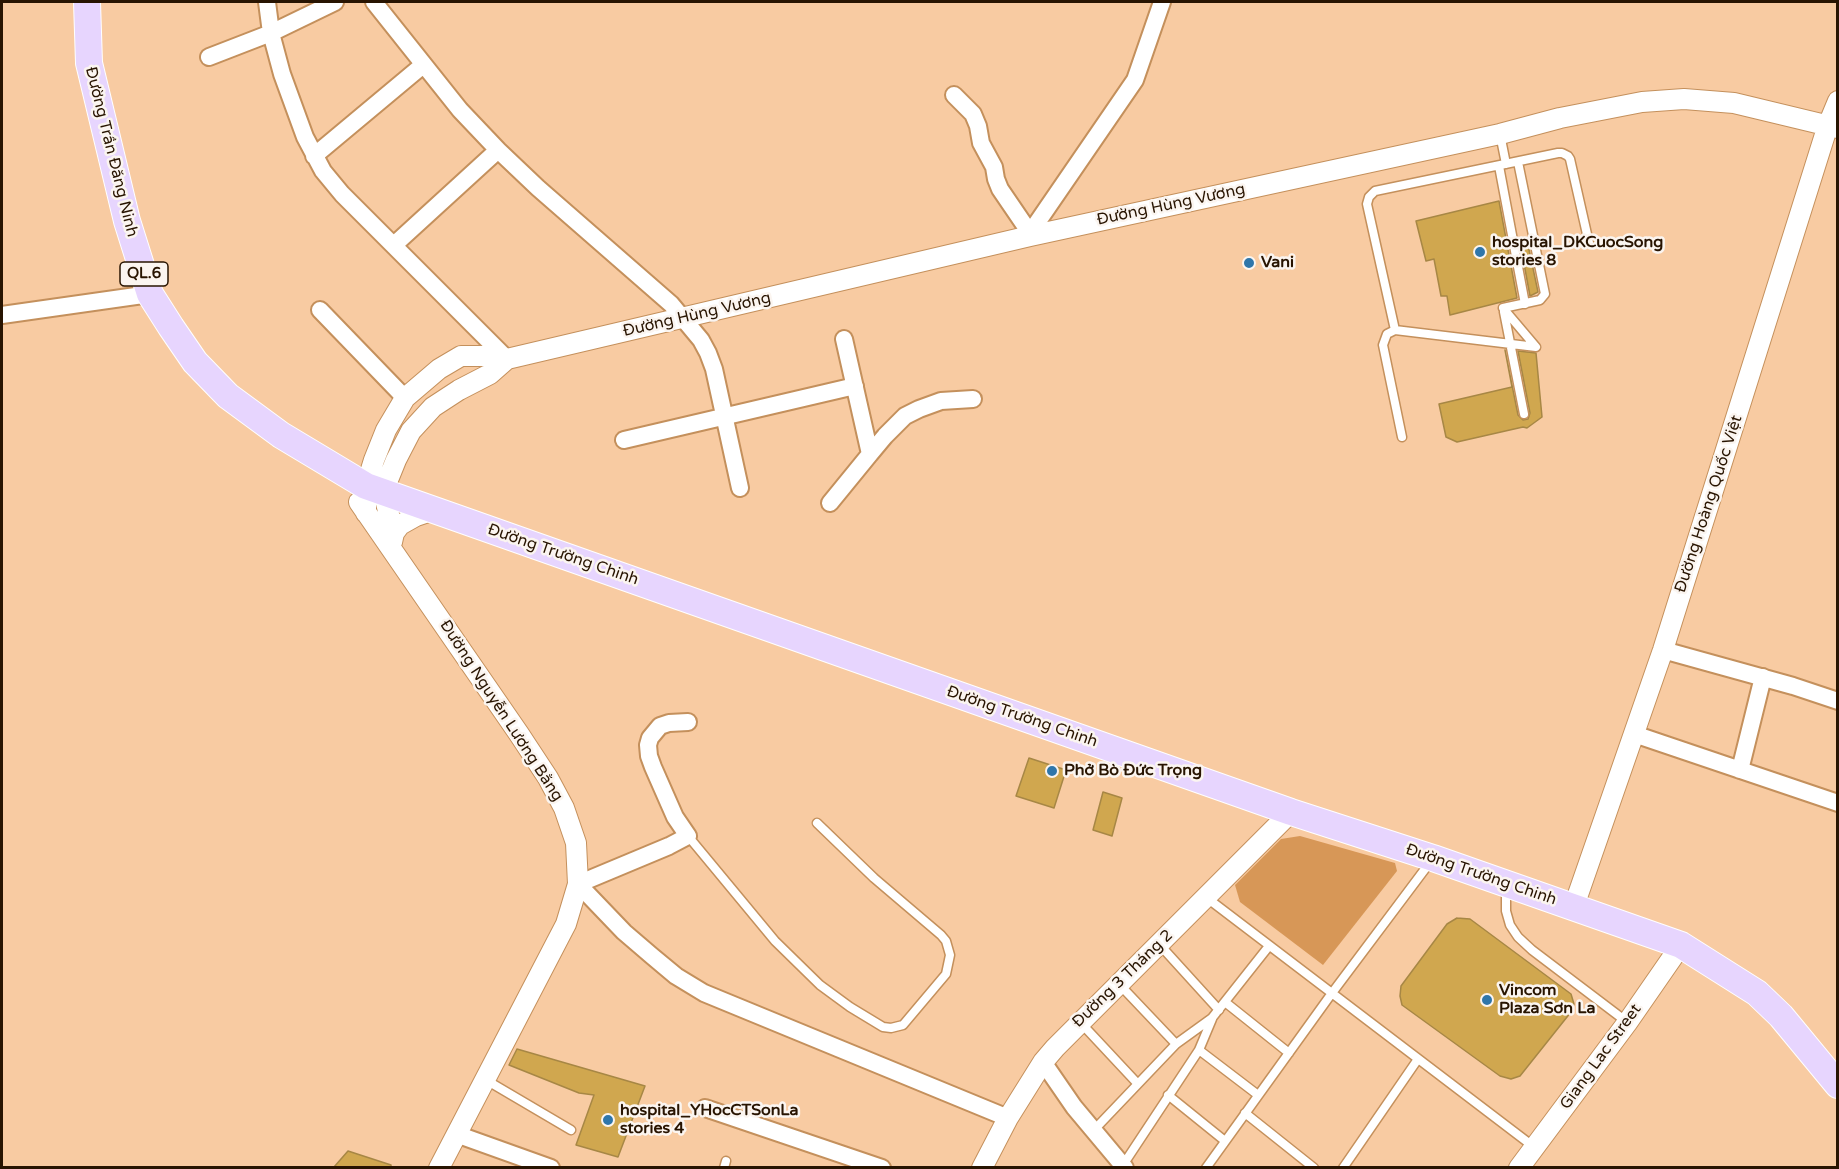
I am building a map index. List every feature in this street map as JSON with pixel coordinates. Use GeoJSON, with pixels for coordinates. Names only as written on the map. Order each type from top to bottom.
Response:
{"type":"FeatureCollection","features":[{"type":"Feature","properties":{"kind":"main road","name":"Đường Trần Đăng Ninh"},"geometry":{"type":"LineString","coordinates":[[87,2],[88,63],[127,221],[150,294],[195,362],[228,396],[281,435],[336,468]]}},
{"type":"Feature","properties":{"kind":"main road","name":"Đường Trường Chinh"},"geometry":{"type":"LineString","coordinates":[[336,468],[375,489],[434,510],[1291,812],[1574,906],[1681,945],[1757,993],[1781,1016],[1838,1085]]}},
{"type":"Feature","properties":{"kind":"street"},"geometry":{"type":"LineString","coordinates":[[267,2],[272,33],[288,93],[314,156],[331,183],[507,359]]}},
{"type":"Feature","properties":{"kind":"street"},"geometry":{"type":"LineString","coordinates":[[209,57],[272,33],[335,2]]}},
{"type":"Feature","properties":{"kind":"street"},"geometry":{"type":"LineString","coordinates":[[374,2],[460,110],[498,150],[671,304],[701,340],[714,369],[740,488]]}},
{"type":"Feature","properties":{"kind":"street"},"geometry":{"type":"LineString","coordinates":[[954,95],[973,114],[981,143],[994,167],[1000,189],[1030,235],[1135,80],[1162,2]]}},
{"type":"Feature","properties":{"kind":"street"},"geometry":{"type":"LineString","coordinates":[[314,156],[423,64]]}},
{"type":"Feature","properties":{"kind":"street","name":"Đường Hùng Vương"},"geometry":{"type":"LineString","coordinates":[[375,489],[386,430],[405,398],[438,369],[461,356],[507,359],[1030,235],[1642,102],[1684,99],[1734,103],[1833,126]]}},
{"type":"Feature","properties":{"kind":"street","name":"Đường Hoàng Quốc Việt"},"geometry":{"type":"LineString","coordinates":[[1574,906],[1663,650],[1833,126],[1838,100]]}},
{"type":"Feature","properties":{"kind":"street"},"geometry":{"type":"LineString","coordinates":[[394,246],[498,150]]}},
{"type":"Feature","properties":{"kind":"street"},"geometry":{"type":"LineString","coordinates":[[2,315],[150,294]]}},
{"type":"Feature","properties":{"kind":"street"},"geometry":{"type":"LineString","coordinates":[[320,310],[405,398]]}},
{"type":"Feature","properties":{"kind":"street"},"geometry":{"type":"LineString","coordinates":[[844,339],[870,454]]}},
{"type":"Feature","properties":{"kind":"street","name":"Đường Hùng Vương"},"geometry":{"type":"LineString","coordinates":[[375,489],[396,460],[411,431],[434,407],[459,390],[490,374],[507,359]]}},
{"type":"Feature","properties":{"kind":"street"},"geometry":{"type":"LineString","coordinates":[[624,440],[855,386]]}},
{"type":"Feature","properties":{"kind":"street"},"geometry":{"type":"LineString","coordinates":[[830,503],[885,436],[905,416],[941,401],[973,399]]}},
{"type":"Feature","properties":{"kind":"street","name":"Đường Nguyễn Lương Bằng"},"geometry":{"type":"LineString","coordinates":[[336,468],[366,513],[392,540],[548,778],[564,808],[576,843],[578,884],[566,924],[439,1167]]}},
{"type":"Feature","properties":{"kind":"street"},"geometry":{"type":"LineString","coordinates":[[366,513],[375,489]]}},
{"type":"Feature","properties":{"kind":"street"},"geometry":{"type":"LineString","coordinates":[[375,489],[392,540]]}},
{"type":"Feature","properties":{"kind":"street"},"geometry":{"type":"LineString","coordinates":[[392,540],[400,525],[434,510]]}},
{"type":"Feature","properties":{"kind":"street"},"geometry":{"type":"LineString","coordinates":[[1663,650],[1763,677],[1838,702]]}},
{"type":"Feature","properties":{"kind":"street"},"geometry":{"type":"LineString","coordinates":[[1740,770],[1763,677]]}},
{"type":"Feature","properties":{"kind":"street"},"geometry":{"type":"LineString","coordinates":[[688,722],[660,726],[650,738],[648,745],[649,756],[657,777],[675,817],[688,836],[578,884],[624,932],[676,976],[704,993],[1008,1118]]}},
{"type":"Feature","properties":{"kind":"street"},"geometry":{"type":"LineString","coordinates":[[1634,734],[1838,803]]}},
{"type":"Feature","properties":{"kind":"street","name":"Đường 3 Tháng 2"},"geometry":{"type":"LineString","coordinates":[[982,1167],[1008,1118],[1043,1062],[1080,1022],[1291,812]]}},
{"type":"Feature","properties":{"kind":"street","name":"Giang Lac Street"},"geometry":{"type":"LineString","coordinates":[[1519,1167],[1627,1023],[1681,945]]}},
{"type":"Feature","properties":{"kind":"street"},"geometry":{"type":"LineString","coordinates":[[1043,1062],[1074,1107],[1124,1166]]}},
{"type":"Feature","properties":{"kind":"street"},"geometry":{"type":"LineString","coordinates":[[705,1108],[882,1167]]}},
{"type":"Feature","properties":{"kind":"street"},"geometry":{"type":"LineString","coordinates":[[456,1134],[551,1167]]}},
{"type":"Feature","properties":{"kind":"lane"},"geometry":{"type":"LineString","coordinates":[[1500,134],[1502,165],[1525,304]]}},
{"type":"Feature","properties":{"kind":"lane"},"geometry":{"type":"LineString","coordinates":[[1395,330],[1367,204],[1369,197],[1375,191],[1558,153],[1568,156],[1589,243]]}},
{"type":"Feature","properties":{"kind":"lane"},"geometry":{"type":"LineString","coordinates":[[1503,308],[1540,300],[1545,291],[1518,162]]}},
{"type":"Feature","properties":{"kind":"lane"},"geometry":{"type":"LineString","coordinates":[[1402,437],[1383,345],[1387,334],[1395,330],[1536,347],[1503,308]]}},
{"type":"Feature","properties":{"kind":"lane"},"geometry":{"type":"LineString","coordinates":[[1503,308],[1524,414]]}},
{"type":"Feature","properties":{"kind":"lane"},"geometry":{"type":"LineString","coordinates":[[688,836],[775,941],[820,985],[883,1027],[903,1025],[946,974],[950,955],[946,941],[941,934],[874,878],[817,823]]}},
{"type":"Feature","properties":{"kind":"lane"},"geometry":{"type":"LineString","coordinates":[[1206,1167],[1433,858]]}},
{"type":"Feature","properties":{"kind":"lane"},"geometry":{"type":"LineString","coordinates":[[1506,885],[1506,911],[1510,925],[1518,937],[1627,1023]]}},
{"type":"Feature","properties":{"kind":"lane"},"geometry":{"type":"LineString","coordinates":[[1207,898],[1534,1148]]}},
{"type":"Feature","properties":{"kind":"lane"},"geometry":{"type":"LineString","coordinates":[[1159,944],[1219,1010]]}},
{"type":"Feature","properties":{"kind":"lane"},"geometry":{"type":"LineString","coordinates":[[1093,1131],[1176,1044],[1212,1018],[1269,946]]}},
{"type":"Feature","properties":{"kind":"lane"},"geometry":{"type":"LineString","coordinates":[[1119,984],[1176,1044]]}},
{"type":"Feature","properties":{"kind":"lane"},"geometry":{"type":"LineString","coordinates":[[1225,1002],[1289,1053]]}},
{"type":"Feature","properties":{"kind":"lane"},"geometry":{"type":"LineString","coordinates":[[1124,1166],[1199,1050],[1212,1018]]}},
{"type":"Feature","properties":{"kind":"lane"},"geometry":{"type":"LineString","coordinates":[[1080,1022],[1137,1083]]}},
{"type":"Feature","properties":{"kind":"lane"},"geometry":{"type":"LineString","coordinates":[[1199,1050],[1258,1095]]}},
{"type":"Feature","properties":{"kind":"lane"},"geometry":{"type":"LineString","coordinates":[[1343,1167],[1418,1059]]}},
{"type":"Feature","properties":{"kind":"lane"},"geometry":{"type":"LineString","coordinates":[[486,1080],[571,1130]]}},
{"type":"Feature","properties":{"kind":"lane"},"geometry":{"type":"LineString","coordinates":[[1168,1095],[1225,1141]]}},
{"type":"Feature","properties":{"kind":"lane"},"geometry":{"type":"LineString","coordinates":[[1245,1113],[1314,1167]]}},
{"type":"Feature","properties":{"kind":"shaded area"},"geometry":{"type":"Polygon","coordinates":[[[1300,836],[1395,863],[1397,871],[1323,965],[1240,902],[1235,885],[1281,839],[1300,836]]]}},
{"type":"Feature","properties":{"kind":"building","name":"hospital_DKCuocSong stories 8"},"geometry":{"type":"Polygon","coordinates":[[[1499,201],[1517,298],[1450,315],[1447,296],[1441,296],[1434,259],[1426,261],[1416,221],[1499,201]]]}},
{"type":"Feature","properties":{"kind":"building"},"geometry":{"type":"Polygon","coordinates":[[[1527,240],[1538,292],[1530,296],[1520,242],[1527,240]]]}},
{"type":"Feature","properties":{"kind":"building"},"geometry":{"type":"Polygon","coordinates":[[[1505,350],[1518,415],[1523,420],[1528,419],[1530,413],[1518,351],[1536,353],[1542,417],[1527,428],[1457,442],[1446,437],[1439,404],[1512,387],[1505,350]]]}},
{"type":"Feature","properties":{"kind":"building"},"geometry":{"type":"Polygon","coordinates":[[[1029,758],[1066,770],[1054,808],[1016,796],[1029,758]]]}},
{"type":"Feature","properties":{"kind":"building"},"geometry":{"type":"Polygon","coordinates":[[[1103,792],[1122,798],[1112,836],[1093,830],[1103,792]]]}},
{"type":"Feature","properties":{"kind":"building","name":"Vincom Plaza Sơn La"},"geometry":{"type":"Polygon","coordinates":[[[1457,918],[1470,919],[1571,994],[1574,1004],[1571,1012],[1520,1076],[1511,1079],[1500,1076],[1402,1005],[1401,986],[1447,924],[1457,918]]]}},
{"type":"Feature","properties":{"kind":"building","name":"hospital_YHocCTSonLa stories 4"},"geometry":{"type":"Polygon","coordinates":[[[517,1049],[645,1086],[618,1157],[576,1145],[594,1095],[579,1093],[509,1065],[517,1049]]]}},
{"type":"Feature","properties":{"kind":"building"},"geometry":{"type":"Polygon","coordinates":[[[348,1151],[391,1165],[391,1167],[334,1167],[348,1151]]]}},
{"type":"Feature","properties":{"kind":"place","name":"hospital_DKCuocSong stories 8"},"geometry":{"type":"Point","coordinates":[1480,252]}},
{"type":"Feature","properties":{"kind":"place","name":"Vani"},"geometry":{"type":"Point","coordinates":[1249,263]}},
{"type":"Feature","properties":{"kind":"place","name":"Phở Bò Đức Trọng"},"geometry":{"type":"Point","coordinates":[1052,771]}},
{"type":"Feature","properties":{"kind":"place","name":"Vincom Plaza Sơn La"},"geometry":{"type":"Point","coordinates":[1487,1000]}},
{"type":"Feature","properties":{"kind":"place","name":"hospital_YHocCTSonLa stories 4"},"geometry":{"type":"Point","coordinates":[608,1120]}}]}
